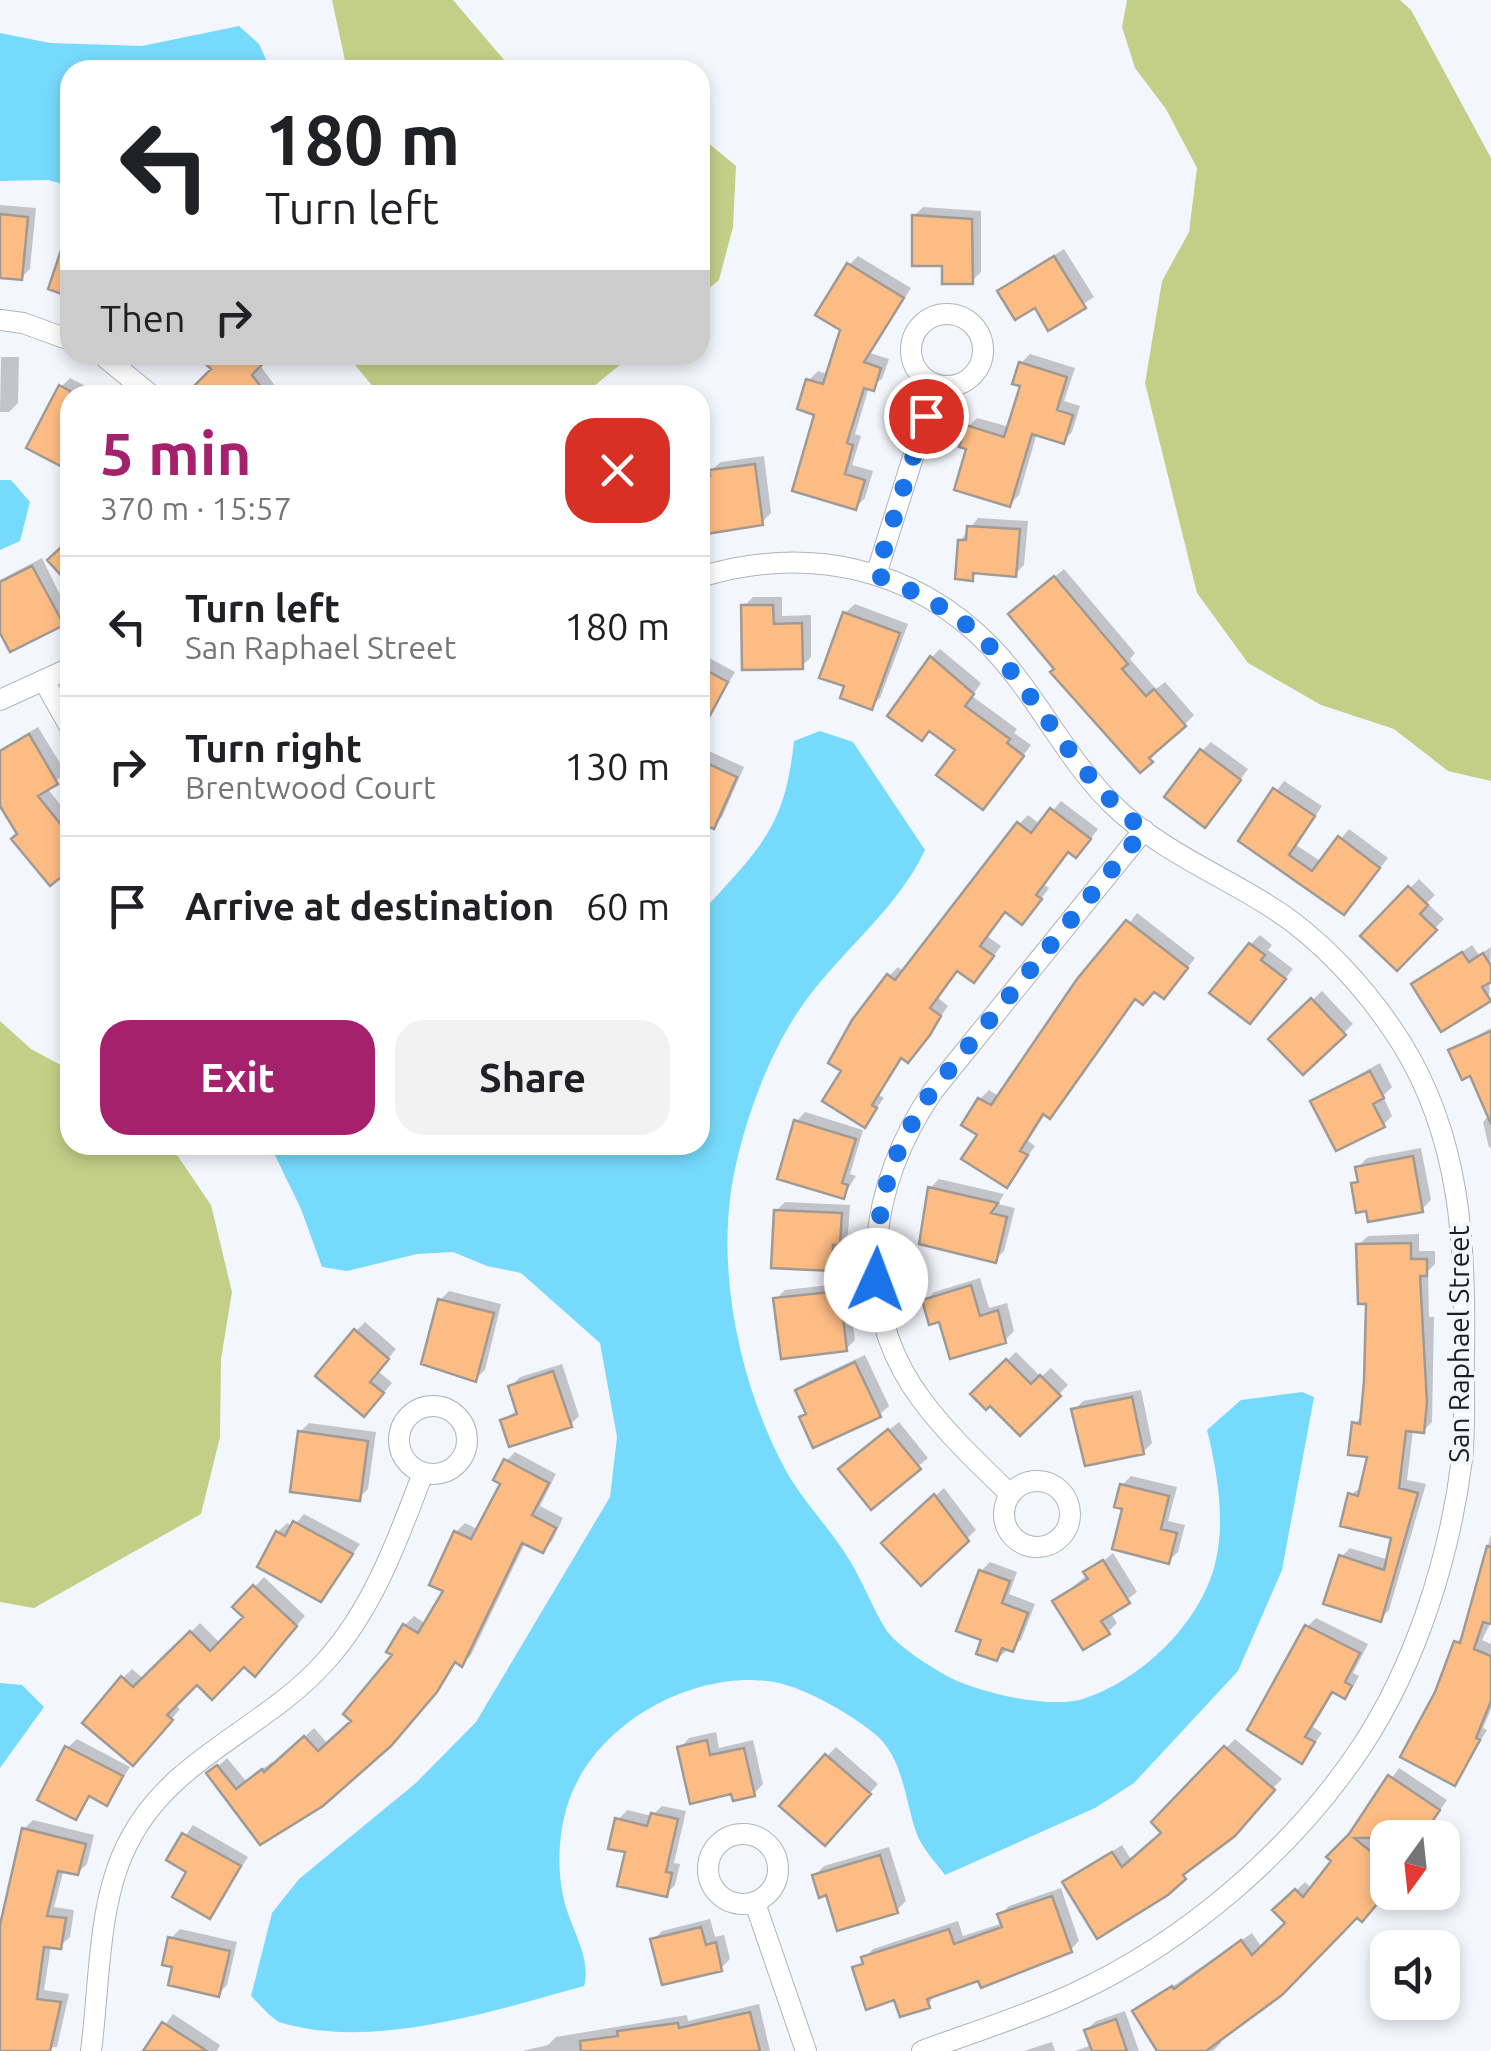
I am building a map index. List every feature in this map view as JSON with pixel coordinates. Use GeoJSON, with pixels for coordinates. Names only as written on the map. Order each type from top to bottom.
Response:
{"type":"FeatureCollection","features":[{"type":"Feature","properties":{"kind":"street"},"geometry":{"type":"LineString","coordinates":[[0,320],[23,323],[60,336]]}},
{"type":"Feature","properties":{"kind":"street"},"geometry":{"type":"LineString","coordinates":[[114,365],[139,385]]}},
{"type":"Feature","properties":{"kind":"street"},"geometry":{"type":"LineString","coordinates":[[876,575],[936,384]]}},
{"type":"Feature","properties":{"kind":"street","name":"San Raphael Street"},"geometry":{"type":"LineString","coordinates":[[710,574],[736,566],[830,562],[876,575],[951,615],[991,646],[1107,800],[1175,854],[1268,905],[1300,928],[1365,994],[1403,1046],[1429,1102],[1458,1189],[1466,1268],[1462,1458],[1439,1571],[1409,1653],[1363,1745],[1309,1812],[1192,1923],[1076,1993],[922,2051]]}},
{"type":"Feature","properties":{"kind":"street"},"geometry":{"type":"LineString","coordinates":[[0,700],[60,673]]}},
{"type":"Feature","properties":{"kind":"street"},"geometry":{"type":"LineString","coordinates":[[44,680],[60,709]]}},
{"type":"Feature","properties":{"kind":"street"},"geometry":{"type":"LineString","coordinates":[[1010,1494],[959,1444],[920,1397],[902,1366],[876,1280],[876,1241],[886,1178],[904,1133],[932,1091],[1144,830]]}},
{"type":"Feature","properties":{"kind":"street"},"geometry":{"type":"LineString","coordinates":[[92,2051],[113,1886],[142,1818],[178,1774],[279,1703],[325,1662],[362,1612],[396,1547],[422,1473]]}},
{"type":"Feature","properties":{"kind":"street"},"geometry":{"type":"LineString","coordinates":[[755,1903],[806,2051]]}},
{"type":"Feature","properties":{"kind":"green space"},"geometry":{"type":"Polygon","coordinates":[[[332,0],[453,0],[504,60],[345,60],[332,0]]]}},
{"type":"Feature","properties":{"kind":"green space"},"geometry":{"type":"Polygon","coordinates":[[[1127,0],[1400,0],[1411,10],[1491,158],[1491,781],[1448,771],[1394,729],[1321,705],[1248,663],[1197,593],[1145,383],[1162,281],[1189,232],[1197,168],[1166,109],[1135,68],[1122,27],[1127,0]]]}},
{"type":"Feature","properties":{"kind":"green space"},"geometry":{"type":"Polygon","coordinates":[[[710,144],[736,166],[733,227],[719,280],[710,288],[710,144]]]}},
{"type":"Feature","properties":{"kind":"green space"},"geometry":{"type":"Polygon","coordinates":[[[355,365],[620,365],[595,385],[372,385],[355,365]]]}},
{"type":"Feature","properties":{"kind":"green space"},"geometry":{"type":"Polygon","coordinates":[[[0,1021],[31,1049],[60,1065],[60,1155],[177,1155],[211,1205],[232,1292],[221,1359],[220,1437],[201,1514],[34,1608],[0,1602],[0,1021]]]}},
{"type":"Feature","properties":{"kind":"water"},"geometry":{"type":"Polygon","coordinates":[[[239,26],[259,44],[266,60],[60,60],[60,183],[0,181],[0,33],[50,43],[142,46],[239,26]]]}},
{"type":"Feature","properties":{"kind":"water"},"geometry":{"type":"Polygon","coordinates":[[[0,480],[11,480],[30,502],[20,541],[0,550],[0,480]]]}},
{"type":"Feature","properties":{"kind":"water"},"geometry":{"type":"Polygon","coordinates":[[[820,731],[853,742],[925,850],[902,889],[813,991],[786,1031],[755,1099],[735,1169],[727,1245],[735,1323],[755,1399],[785,1469],[850,1561],[885,1628],[906,1649],[951,1678],[979,1689],[1035,1701],[1069,1702],[1105,1690],[1146,1664],[1196,1608],[1218,1548],[1217,1479],[1207,1430],[1241,1400],[1302,1392],[1314,1397],[1282,1570],[1238,1671],[1134,1783],[1095,1808],[945,1875],[918,1837],[893,1756],[875,1734],[824,1701],[780,1683],[736,1681],[704,1686],[644,1712],[618,1731],[595,1754],[566,1810],[559,1866],[564,1900],[585,1965],[584,1986],[472,2016],[392,2030],[314,2030],[279,2022],[251,1996],[272,1913],[299,1879],[416,1783],[476,1722],[610,1497],[617,1437],[600,1343],[521,1273],[487,1266],[453,1252],[417,1254],[347,1271],[322,1267],[301,1209],[275,1155],[710,1155],[710,903],[769,831],[785,793],[794,741],[820,731]]]}},
{"type":"Feature","properties":{"kind":"water"},"geometry":{"type":"Polygon","coordinates":[[[0,1683],[22,1685],[44,1707],[0,1768],[0,1683]]]}},
{"type":"Feature","properties":{"kind":"building"},"geometry":{"type":"Polygon","coordinates":[[[0,214],[28,217],[22,280],[0,278],[0,214]]]}},
{"type":"Feature","properties":{"kind":"building"},"geometry":{"type":"Polygon","coordinates":[[[912,215],[972,219],[973,284],[942,284],[942,266],[912,266],[912,215]]]}},
{"type":"Feature","properties":{"kind":"building"},"geometry":{"type":"Polygon","coordinates":[[[60,253],[60,293],[48,289],[60,253]]]}},
{"type":"Feature","properties":{"kind":"building"},"geometry":{"type":"Polygon","coordinates":[[[1054,256],[1086,308],[1048,331],[1035,308],[1015,320],[997,291],[1054,256]]]}},
{"type":"Feature","properties":{"kind":"building"},"geometry":{"type":"Polygon","coordinates":[[[847,263],[904,298],[864,362],[881,368],[874,391],[864,388],[847,443],[853,445],[845,474],[865,480],[856,510],[792,491],[814,415],[797,409],[806,379],[823,384],[840,330],[815,315],[847,263]]]}},
{"type":"Feature","properties":{"kind":"building"},"geometry":{"type":"Polygon","coordinates":[[[1019,362],[1067,377],[1057,410],[1073,415],[1064,444],[1032,434],[1010,507],[954,490],[966,449],[959,447],[966,425],[1004,437],[1020,386],[1012,384],[1019,362]]]}},
{"type":"Feature","properties":{"kind":"building"},"geometry":{"type":"Polygon","coordinates":[[[207,365],[262,365],[252,375],[260,385],[195,385],[211,369],[207,365]]]}},
{"type":"Feature","properties":{"kind":"building"},"geometry":{"type":"Polygon","coordinates":[[[59,385],[60,466],[26,448],[59,385]]]}},
{"type":"Feature","properties":{"kind":"building"},"geometry":{"type":"Polygon","coordinates":[[[755,464],[763,525],[710,533],[710,470],[755,464]]]}},
{"type":"Feature","properties":{"kind":"building"},"geometry":{"type":"Polygon","coordinates":[[[967,526],[1020,529],[1016,577],[973,573],[973,581],[955,579],[958,540],[966,540],[967,526]]]}},
{"type":"Feature","properties":{"kind":"building"},"geometry":{"type":"Polygon","coordinates":[[[60,548],[60,574],[47,560],[60,548]]]}},
{"type":"Feature","properties":{"kind":"building"},"geometry":{"type":"Polygon","coordinates":[[[32,566],[60,618],[60,627],[10,652],[0,633],[0,582],[32,566]]]}},
{"type":"Feature","properties":{"kind":"building"},"geometry":{"type":"Polygon","coordinates":[[[1054,576],[1128,664],[1122,669],[1146,696],[1154,689],[1186,726],[1149,758],[1153,762],[1140,773],[1050,672],[1054,669],[1008,614],[1054,576]]]}},
{"type":"Feature","properties":{"kind":"building"},"geometry":{"type":"Polygon","coordinates":[[[741,605],[773,605],[774,624],[802,623],[803,669],[742,670],[741,605]]]}},
{"type":"Feature","properties":{"kind":"building"},"geometry":{"type":"Polygon","coordinates":[[[843,612],[900,633],[872,710],[840,698],[844,686],[819,678],[843,612]]]}},
{"type":"Feature","properties":{"kind":"building"},"geometry":{"type":"Polygon","coordinates":[[[930,656],[974,694],[965,706],[1010,739],[1007,743],[1024,756],[983,810],[936,775],[955,750],[929,731],[922,741],[887,716],[930,656]]]}},
{"type":"Feature","properties":{"kind":"building"},"geometry":{"type":"Polygon","coordinates":[[[710,672],[728,682],[710,715],[710,672]]]}},
{"type":"Feature","properties":{"kind":"building"},"geometry":{"type":"Polygon","coordinates":[[[29,734],[58,784],[38,796],[60,824],[60,878],[50,886],[11,839],[17,834],[0,806],[0,751],[29,734]]]}},
{"type":"Feature","properties":{"kind":"building"},"geometry":{"type":"Polygon","coordinates":[[[1200,749],[1241,780],[1205,828],[1164,797],[1200,749]]]}},
{"type":"Feature","properties":{"kind":"building"},"geometry":{"type":"Polygon","coordinates":[[[710,765],[737,777],[714,829],[710,827],[710,765]]]}},
{"type":"Feature","properties":{"kind":"building"},"geometry":{"type":"Polygon","coordinates":[[[1273,788],[1315,816],[1289,855],[1312,871],[1338,836],[1380,868],[1344,915],[1238,841],[1273,788]]]}},
{"type":"Feature","properties":{"kind":"building"},"geometry":{"type":"Polygon","coordinates":[[[1050,808],[1091,839],[1076,858],[1068,852],[1036,895],[1042,899],[1022,925],[1005,912],[980,946],[994,956],[974,983],[957,971],[930,1008],[941,1016],[930,1035],[908,1063],[901,1058],[872,1105],[877,1108],[865,1128],[822,1101],[841,1071],[828,1063],[852,1020],[887,974],[895,980],[1017,822],[1031,833],[1050,808]]]}},
{"type":"Feature","properties":{"kind":"building"},"geometry":{"type":"Polygon","coordinates":[[[1408,886],[1428,905],[1420,914],[1437,930],[1397,971],[1360,936],[1408,886]]]}},
{"type":"Feature","properties":{"kind":"building"},"geometry":{"type":"Polygon","coordinates":[[[1126,920],[1188,968],[1164,999],[1154,992],[1143,1005],[1135,999],[1050,1119],[1043,1114],[1020,1151],[1028,1155],[1007,1188],[961,1159],[977,1135],[961,1125],[978,1098],[991,1105],[1077,979],[1126,920]]]}},
{"type":"Feature","properties":{"kind":"building"},"geometry":{"type":"Polygon","coordinates":[[[1249,943],[1265,955],[1261,960],[1286,979],[1250,1024],[1209,993],[1249,943]]]}},
{"type":"Feature","properties":{"kind":"building"},"geometry":{"type":"Polygon","coordinates":[[[1462,952],[1469,962],[1483,953],[1491,966],[1491,982],[1482,987],[1491,1001],[1441,1032],[1411,984],[1462,952]]]}},
{"type":"Feature","properties":{"kind":"building"},"geometry":{"type":"Polygon","coordinates":[[[1311,998],[1346,1035],[1303,1075],[1268,1039],[1311,998]]]}},
{"type":"Feature","properties":{"kind":"building"},"geometry":{"type":"Polygon","coordinates":[[[1491,1031],[1491,1124],[1470,1076],[1462,1080],[1448,1050],[1491,1031]]]}},
{"type":"Feature","properties":{"kind":"building"},"geometry":{"type":"Polygon","coordinates":[[[1370,1071],[1384,1098],[1373,1104],[1385,1127],[1336,1151],[1310,1101],[1370,1071]]]}},
{"type":"Feature","properties":{"kind":"building"},"geometry":{"type":"Polygon","coordinates":[[[794,1120],[856,1139],[842,1183],[848,1185],[844,1199],[777,1179],[794,1120]]]}},
{"type":"Feature","properties":{"kind":"building"},"geometry":{"type":"Polygon","coordinates":[[[1413,1156],[1423,1212],[1368,1222],[1366,1211],[1356,1213],[1351,1183],[1358,1182],[1355,1167],[1413,1156]]]}},
{"type":"Feature","properties":{"kind":"building"},"geometry":{"type":"Polygon","coordinates":[[[928,1187],[998,1203],[991,1213],[1007,1217],[996,1263],[919,1244],[928,1187]]]}},
{"type":"Feature","properties":{"kind":"building"},"geometry":{"type":"Polygon","coordinates":[[[774,1210],[842,1213],[840,1245],[833,1245],[832,1271],[771,1268],[774,1210]]]}},
{"type":"Feature","properties":{"kind":"building"},"geometry":{"type":"Polygon","coordinates":[[[1411,1243],[1411,1259],[1427,1259],[1427,1276],[1420,1276],[1427,1403],[1424,1433],[1406,1431],[1399,1488],[1418,1493],[1381,1622],[1323,1604],[1339,1555],[1384,1570],[1391,1538],[1340,1526],[1348,1493],[1358,1496],[1367,1457],[1348,1455],[1352,1422],[1360,1424],[1364,1381],[1366,1304],[1358,1304],[1356,1244],[1411,1243]]]}},
{"type":"Feature","properties":{"kind":"building"},"geometry":{"type":"Polygon","coordinates":[[[971,1285],[980,1316],[998,1310],[1006,1343],[950,1359],[939,1322],[929,1325],[922,1300],[971,1285]]]}},
{"type":"Feature","properties":{"kind":"building"},"geometry":{"type":"Polygon","coordinates":[[[840,1291],[847,1351],[781,1359],[773,1298],[840,1291]]]}},
{"type":"Feature","properties":{"kind":"building"},"geometry":{"type":"Polygon","coordinates":[[[438,1299],[494,1313],[476,1382],[421,1364],[438,1299]]]}},
{"type":"Feature","properties":{"kind":"building"},"geometry":{"type":"Polygon","coordinates":[[[354,1329],[389,1359],[370,1382],[384,1393],[364,1417],[315,1376],[354,1329]]]}},
{"type":"Feature","properties":{"kind":"building"},"geometry":{"type":"Polygon","coordinates":[[[1006,1359],[1031,1384],[1040,1375],[1061,1396],[1020,1436],[990,1406],[986,1410],[970,1394],[1006,1359]]]}},
{"type":"Feature","properties":{"kind":"building"},"geometry":{"type":"Polygon","coordinates":[[[855,1362],[881,1417],[813,1448],[799,1417],[806,1414],[795,1390],[855,1362]]]}},
{"type":"Feature","properties":{"kind":"building"},"geometry":{"type":"Polygon","coordinates":[[[553,1371],[572,1427],[509,1447],[500,1420],[517,1414],[508,1386],[553,1371]]]}},
{"type":"Feature","properties":{"kind":"building"},"geometry":{"type":"Polygon","coordinates":[[[1132,1397],[1144,1454],[1085,1466],[1071,1409],[1132,1397]]]}},
{"type":"Feature","properties":{"kind":"building"},"geometry":{"type":"Polygon","coordinates":[[[888,1429],[921,1469],[871,1510],[838,1469],[888,1429]]]}},
{"type":"Feature","properties":{"kind":"building"},"geometry":{"type":"Polygon","coordinates":[[[298,1431],[368,1441],[360,1501],[290,1492],[298,1431]]]}},
{"type":"Feature","properties":{"kind":"building"},"geometry":{"type":"Polygon","coordinates":[[[504,1459],[549,1483],[532,1515],[556,1528],[543,1553],[522,1543],[462,1667],[455,1662],[437,1692],[391,1746],[323,1806],[260,1845],[206,1773],[217,1765],[236,1789],[262,1769],[264,1772],[304,1736],[318,1751],[351,1721],[343,1714],[392,1655],[386,1652],[403,1624],[418,1633],[443,1591],[429,1585],[454,1531],[471,1539],[500,1484],[493,1480],[504,1459]]]}},
{"type":"Feature","properties":{"kind":"building"},"geometry":{"type":"Polygon","coordinates":[[[1120,1484],[1169,1496],[1161,1529],[1177,1533],[1169,1564],[1112,1549],[1122,1509],[1114,1507],[1120,1484]]]}},
{"type":"Feature","properties":{"kind":"building"},"geometry":{"type":"Polygon","coordinates":[[[934,1494],[969,1541],[921,1586],[881,1543],[934,1494]]]}},
{"type":"Feature","properties":{"kind":"building"},"geometry":{"type":"Polygon","coordinates":[[[293,1521],[353,1554],[321,1602],[257,1567],[276,1531],[285,1536],[293,1521]]]}},
{"type":"Feature","properties":{"kind":"building"},"geometry":{"type":"Polygon","coordinates":[[[1487,1546],[1491,1547],[1491,1624],[1483,1622],[1474,1649],[1491,1656],[1491,1701],[1476,1738],[1480,1740],[1455,1786],[1400,1757],[1435,1692],[1454,1641],[1460,1643],[1487,1546]]]}},
{"type":"Feature","properties":{"kind":"building"},"geometry":{"type":"Polygon","coordinates":[[[1103,1560],[1130,1603],[1101,1621],[1110,1634],[1083,1650],[1052,1601],[1088,1579],[1083,1572],[1103,1560]]]}},
{"type":"Feature","properties":{"kind":"building"},"geometry":{"type":"Polygon","coordinates":[[[979,1570],[1010,1581],[1002,1603],[1028,1613],[1013,1652],[1002,1648],[997,1661],[976,1654],[981,1640],[956,1631],[979,1570]]]}},
{"type":"Feature","properties":{"kind":"building"},"geometry":{"type":"Polygon","coordinates":[[[253,1585],[297,1626],[255,1677],[244,1667],[212,1700],[197,1685],[167,1715],[173,1720],[133,1766],[82,1723],[121,1676],[133,1687],[190,1631],[210,1651],[243,1617],[232,1607],[253,1585]]]}},
{"type":"Feature","properties":{"kind":"building"},"geometry":{"type":"Polygon","coordinates":[[[1305,1625],[1360,1653],[1345,1682],[1352,1686],[1345,1699],[1332,1692],[1305,1737],[1315,1742],[1302,1764],[1247,1730],[1305,1625]]]}},
{"type":"Feature","properties":{"kind":"building"},"geometry":{"type":"Polygon","coordinates":[[[707,1740],[710,1755],[744,1748],[755,1796],[733,1801],[731,1794],[690,1804],[677,1747],[707,1740]]]}},
{"type":"Feature","properties":{"kind":"building"},"geometry":{"type":"Polygon","coordinates":[[[65,1746],[123,1776],[107,1806],[89,1796],[76,1820],[37,1800],[65,1746]]]}},
{"type":"Feature","properties":{"kind":"building"},"geometry":{"type":"Polygon","coordinates":[[[1224,1746],[1275,1790],[1235,1836],[1183,1875],[1186,1879],[1168,1895],[1097,1939],[1062,1882],[1112,1852],[1122,1867],[1161,1833],[1151,1822],[1224,1746]]]}},
{"type":"Feature","properties":{"kind":"building"},"geometry":{"type":"Polygon","coordinates":[[[825,1754],[871,1794],[825,1846],[779,1806],[825,1754]]]}},
{"type":"Feature","properties":{"kind":"building"},"geometry":{"type":"Polygon","coordinates":[[[1388,1775],[1440,1810],[1433,1820],[1370,1820],[1370,1838],[1354,1838],[1370,1851],[1372,1910],[1362,1922],[1357,1918],[1282,1995],[1206,2051],[1157,2051],[1132,2011],[1172,1986],[1174,1989],[1241,1940],[1252,1955],[1285,1923],[1272,1910],[1295,1889],[1303,1897],[1331,1861],[1326,1857],[1349,1834],[1388,1775]]]}},
{"type":"Feature","properties":{"kind":"building"},"geometry":{"type":"Polygon","coordinates":[[[651,1813],[678,1819],[666,1872],[672,1873],[667,1897],[617,1886],[625,1852],[608,1849],[615,1818],[647,1826],[651,1813]]]}},
{"type":"Feature","properties":{"kind":"building"},"geometry":{"type":"Polygon","coordinates":[[[22,1828],[86,1844],[78,1875],[58,1871],[47,1916],[66,1918],[61,1949],[44,1947],[37,1999],[61,2002],[50,2051],[0,2051],[0,1925],[22,1828]]]}},
{"type":"Feature","properties":{"kind":"building"},"geometry":{"type":"Polygon","coordinates":[[[182,1833],[241,1866],[210,1919],[172,1897],[186,1872],[166,1860],[182,1833]]]}},
{"type":"Feature","properties":{"kind":"building"},"geometry":{"type":"Polygon","coordinates":[[[880,1855],[898,1913],[837,1931],[826,1895],[819,1898],[812,1875],[880,1855]]]}},
{"type":"Feature","properties":{"kind":"building"},"geometry":{"type":"Polygon","coordinates":[[[1052,1896],[1072,1952],[981,1988],[978,1981],[927,1999],[930,2008],[900,2017],[894,2000],[866,2010],[852,1967],[863,1964],[861,1957],[949,1929],[954,1944],[1002,1927],[997,1914],[1052,1896]]]}},
{"type":"Feature","properties":{"kind":"building"},"geometry":{"type":"Polygon","coordinates":[[[701,1927],[706,1945],[716,1942],[722,1971],[662,1985],[650,1939],[701,1927]]]}},
{"type":"Feature","properties":{"kind":"building"},"geometry":{"type":"Polygon","coordinates":[[[168,1937],[230,1951],[219,1997],[168,1985],[172,1967],[162,1965],[168,1937]]]}},
{"type":"Feature","properties":{"kind":"building"},"geometry":{"type":"Polygon","coordinates":[[[750,2012],[760,2051],[581,2051],[580,2041],[618,2036],[617,2031],[678,2023],[679,2028],[750,2012]]]}},
{"type":"Feature","properties":{"kind":"building"},"geometry":{"type":"Polygon","coordinates":[[[1116,2019],[1127,2051],[1092,2051],[1084,2030],[1116,2019]]]}},
{"type":"Feature","properties":{"kind":"building"},"geometry":{"type":"Polygon","coordinates":[[[162,2022],[207,2051],[143,2051],[162,2022]]]}},
{"type":"Feature","properties":{"kind":"route"},"geometry":{"type":"LineString","coordinates":[[876,1280],[880,1208],[886,1178],[904,1133],[932,1091],[1144,830],[1107,800],[991,646],[951,615],[876,575],[926,416]]}}]}
